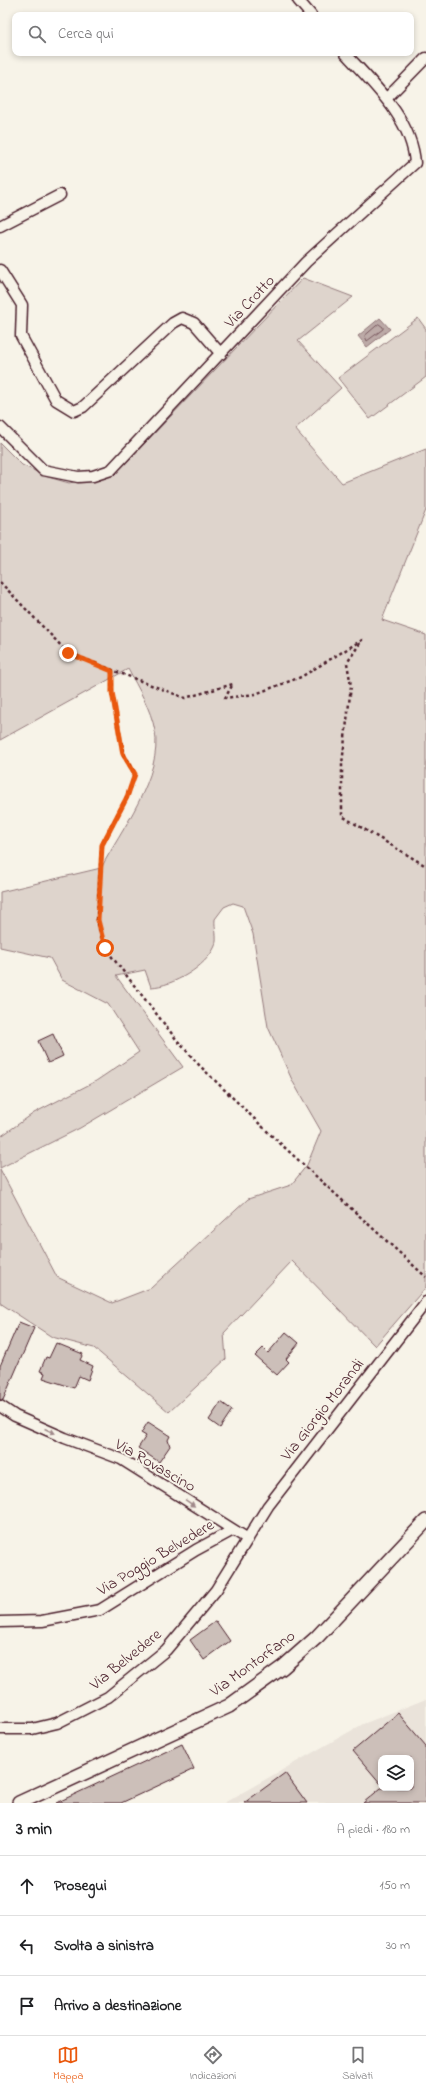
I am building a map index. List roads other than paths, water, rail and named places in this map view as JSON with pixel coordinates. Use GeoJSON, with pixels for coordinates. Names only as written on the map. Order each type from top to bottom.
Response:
{"type":"FeatureCollection","features":[{"type":"Feature","properties":{"kind":"street"},"geometry":{"type":"LineString","coordinates":[[298,0],[308,12]]}},
{"type":"Feature","properties":{"kind":"street"},"geometry":{"type":"LineString","coordinates":[[348,56],[386,99],[406,129],[415,155],[415,163],[426,164]]}},
{"type":"Feature","properties":{"kind":"street"},"geometry":{"type":"LineString","coordinates":[[386,99],[426,58]]}},
{"type":"Feature","properties":{"kind":"street","name":"Via Crotto"},"geometry":{"type":"LineString","coordinates":[[0,427],[43,470],[78,477],[93,476],[111,470],[306,262],[415,163]]}},
{"type":"Feature","properties":{"kind":"street"},"geometry":{"type":"LineString","coordinates":[[0,226],[60,195]]}},
{"type":"Feature","properties":{"kind":"street"},"geometry":{"type":"LineString","coordinates":[[0,270],[22,305],[21,336],[56,400],[74,411],[82,407],[173,322],[182,318],[194,323],[221,354]]}},
{"type":"Feature","properties":{"kind":"street","name":"Via Giorgio Morandi"},"geometry":{"type":"LineString","coordinates":[[248,1539],[268,1506],[426,1302]]}},
{"type":"Feature","properties":{"kind":"street","name":"Via Rovascino"},"geometry":{"type":"LineString","coordinates":[[0,1406],[15,1416],[65,1438],[121,1459],[248,1539]]}},
{"type":"Feature","properties":{"kind":"street","name":"Via Montorfano"},"geometry":{"type":"LineString","coordinates":[[19,1803],[229,1706],[283,1668],[317,1637],[426,1521]]}},
{"type":"Feature","properties":{"kind":"street","name":"Via Poggio Belvedere"},"geometry":{"type":"LineString","coordinates":[[0,1622],[42,1621],[100,1610],[196,1550],[233,1530]]}},
{"type":"Feature","properties":{"kind":"street","name":"Via Belvedere"},"geometry":{"type":"LineString","coordinates":[[0,1729],[32,1729],[57,1723],[108,1697],[166,1650],[216,1590],[248,1539]]}},
{"type":"Feature","properties":{"kind":"water"},"geometry":{"type":"Polygon","coordinates":[[[380,318],[390,329],[367,347],[358,336],[380,318]]]}}]}
